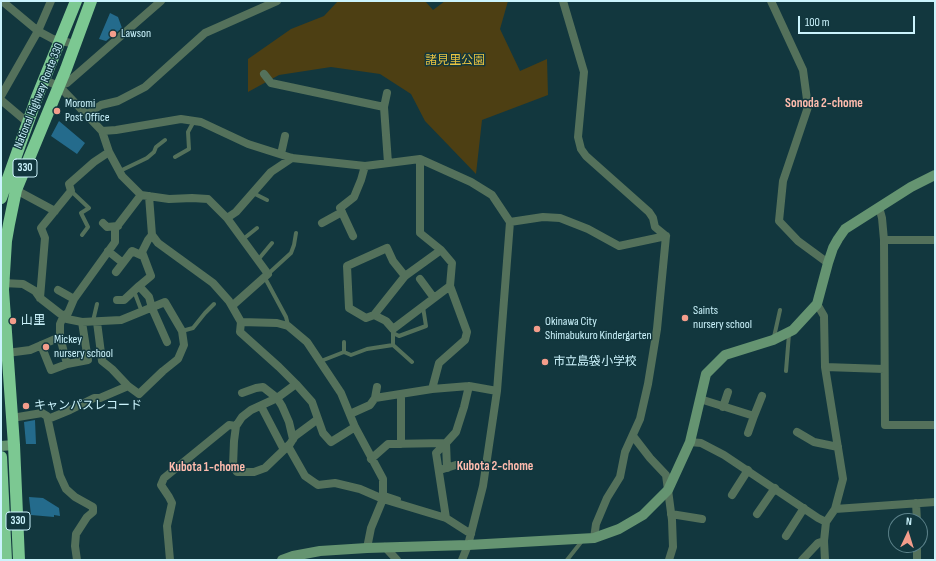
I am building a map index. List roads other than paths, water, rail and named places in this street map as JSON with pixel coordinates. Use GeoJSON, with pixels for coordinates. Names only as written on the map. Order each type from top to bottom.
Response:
{"type":"FeatureCollection","features":[{"type":"Feature","properties":{"kind":"highway","name":"National Highway Route 330"},"geometry":{"type":"LineString","coordinates":[[1,198],[3,184],[76,1]]}},
{"type":"Feature","properties":{"kind":"highway","name":"National Highway Route 330"},"geometry":{"type":"LineString","coordinates":[[19,560],[14,445],[2,284],[9,224],[16,190],[59,86],[91,1]]}},
{"type":"Feature","properties":{"kind":"highway","name":"330"},"geometry":{"type":"LineString","coordinates":[[1,457],[6,560]]}},
{"type":"Feature","properties":{"kind":"street"},"geometry":{"type":"LineString","coordinates":[[2,1],[38,31],[53,39],[75,44]]}},
{"type":"Feature","properties":{"kind":"street"},"geometry":{"type":"LineString","coordinates":[[1,96],[38,31],[51,1]]}},
{"type":"Feature","properties":{"kind":"street"},"geometry":{"type":"LineString","coordinates":[[59,86],[67,82],[161,1]]}},
{"type":"Feature","properties":{"kind":"street"},"geometry":{"type":"LineString","coordinates":[[87,114],[100,105],[118,101],[145,87],[205,33],[277,1]]}},
{"type":"Feature","properties":{"kind":"street"},"geometry":{"type":"LineString","coordinates":[[563,1],[584,72],[578,137],[581,149],[586,156],[649,212],[653,218],[655,227],[666,236]]}},
{"type":"Feature","properties":{"kind":"street"},"geometry":{"type":"LineString","coordinates":[[771,1],[803,70],[808,107],[783,181],[779,221],[798,241],[828,263]]}},
{"type":"Feature","properties":{"kind":"street"},"geometry":{"type":"LineString","coordinates":[[264,74],[271,83],[384,107]]}},
{"type":"Feature","properties":{"kind":"street"},"geometry":{"type":"LineString","coordinates":[[44,80],[59,86],[102,131],[109,152],[122,176],[145,195],[169,199],[208,199],[227,218],[266,276],[232,306]]}},
{"type":"Feature","properties":{"kind":"street"},"geometry":{"type":"LineString","coordinates":[[387,93],[384,107],[388,163]]}},
{"type":"Feature","properties":{"kind":"street"},"geometry":{"type":"LineString","coordinates":[[1,100],[28,122]]}},
{"type":"Feature","properties":{"kind":"street"},"geometry":{"type":"LineString","coordinates":[[102,131],[181,119],[201,122],[248,144],[292,158],[365,166],[420,159],[471,182],[492,195],[510,222],[497,391],[483,486],[468,545],[462,560]]}},
{"type":"Feature","properties":{"kind":"street"},"geometry":{"type":"LineString","coordinates":[[281,154],[285,136]]}},
{"type":"Feature","properties":{"kind":"street"},"geometry":{"type":"LineString","coordinates":[[40,298],[45,238],[41,228],[71,191],[69,184],[94,162],[109,152]]}},
{"type":"Feature","properties":{"kind":"street"},"geometry":{"type":"LineString","coordinates":[[227,218],[236,212],[271,172],[292,158]]}},
{"type":"Feature","properties":{"kind":"street"},"geometry":{"type":"LineString","coordinates":[[420,159],[420,233],[440,250],[452,263],[450,286],[467,332],[465,340],[439,363],[432,389]]}},
{"type":"Feature","properties":{"kind":"street"},"geometry":{"type":"LineString","coordinates":[[353,236],[340,208],[354,197],[365,166]]}},
{"type":"Feature","properties":{"kind":"street"},"geometry":{"type":"LineString","coordinates":[[282,560],[293,556],[320,551],[594,538],[619,529],[643,515],[668,490],[690,442],[706,374],[725,354],[773,340],[793,330],[817,304],[828,263],[838,238],[845,229],[911,187],[935,175]]}},
{"type":"Feature","properties":{"kind":"street"},"geometry":{"type":"LineString","coordinates":[[16,190],[55,211]]}},
{"type":"Feature","properties":{"kind":"street"},"geometry":{"type":"LineString","coordinates":[[67,364],[60,337],[60,324],[64,316],[68,313],[74,299],[115,242],[115,229],[145,195]]}},
{"type":"Feature","properties":{"kind":"street"},"geometry":{"type":"LineString","coordinates":[[145,195],[152,235],[158,243],[213,283],[230,301],[241,322],[240,332],[279,367],[312,402],[323,433],[331,442],[355,427]]}},
{"type":"Feature","properties":{"kind":"street"},"geometry":{"type":"LineString","coordinates":[[879,207],[882,218],[884,240],[885,425],[935,425]]}},
{"type":"Feature","properties":{"kind":"street"},"geometry":{"type":"LineString","coordinates":[[322,223],[342,212]]}},
{"type":"Feature","properties":{"kind":"street"},"geometry":{"type":"LineString","coordinates":[[510,222],[543,217],[560,218],[588,229],[619,246],[666,236]]}},
{"type":"Feature","properties":{"kind":"street"},"geometry":{"type":"LineString","coordinates":[[103,223],[107,227],[118,226]]}},
{"type":"Feature","properties":{"kind":"street"},"geometry":{"type":"LineString","coordinates":[[117,300],[124,300],[151,276],[142,252],[152,235]]}},
{"type":"Feature","properties":{"kind":"street"},"geometry":{"type":"LineString","coordinates":[[594,538],[596,524],[607,498],[620,477],[625,452],[640,419],[648,384],[657,329],[666,236]]}},
{"type":"Feature","properties":{"kind":"street"},"geometry":{"type":"LineString","coordinates":[[884,240],[935,240]]}},
{"type":"Feature","properties":{"kind":"street"},"geometry":{"type":"LineString","coordinates":[[405,276],[393,261],[387,248],[348,266],[349,308],[366,318],[374,315],[405,276],[440,250]]}},
{"type":"Feature","properties":{"kind":"street"},"geometry":{"type":"LineString","coordinates":[[108,251],[123,263]]}},
{"type":"Feature","properties":{"kind":"street"},"geometry":{"type":"LineString","coordinates":[[116,272],[132,251],[143,256]]}},
{"type":"Feature","properties":{"kind":"street"},"geometry":{"type":"LineString","coordinates":[[420,279],[434,298]]}},
{"type":"Feature","properties":{"kind":"street"},"geometry":{"type":"LineString","coordinates":[[2,284],[23,284],[35,291],[40,298],[67,319],[82,322],[122,320],[166,302],[182,331],[184,345],[178,359],[139,394],[128,386],[102,361],[95,322]]}},
{"type":"Feature","properties":{"kind":"street"},"geometry":{"type":"LineString","coordinates":[[374,315],[386,321],[393,331],[450,286]]}},
{"type":"Feature","properties":{"kind":"street"},"geometry":{"type":"LineString","coordinates":[[137,288],[149,297],[152,308],[167,342]]}},
{"type":"Feature","properties":{"kind":"street"},"geometry":{"type":"LineString","coordinates":[[58,290],[74,299]]}},
{"type":"Feature","properties":{"kind":"street"},"geometry":{"type":"LineString","coordinates":[[386,301],[386,321]]}},
{"type":"Feature","properties":{"kind":"street"},"geometry":{"type":"LineString","coordinates":[[817,304],[824,316],[825,367],[844,479],[835,509],[826,522],[824,541],[825,560]]}},
{"type":"Feature","properties":{"kind":"street"},"geometry":{"type":"LineString","coordinates":[[41,346],[51,370],[67,364],[88,360],[82,322]]}},
{"type":"Feature","properties":{"kind":"street"},"geometry":{"type":"LineString","coordinates":[[241,322],[277,323],[288,326],[307,342],[341,393],[355,427],[383,479],[383,497],[371,528],[367,548]]}},
{"type":"Feature","properties":{"kind":"street"},"geometry":{"type":"LineString","coordinates":[[7,353],[30,350],[60,337]]}},
{"type":"Feature","properties":{"kind":"street"},"geometry":{"type":"LineString","coordinates":[[825,367],[884,368]]}},
{"type":"Feature","properties":{"kind":"street"},"geometry":{"type":"LineString","coordinates":[[296,384],[277,398],[242,417],[236,426],[233,466],[237,472],[254,472],[265,468],[286,448],[293,439],[318,419]]}},
{"type":"Feature","properties":{"kind":"street"},"geometry":{"type":"LineString","coordinates":[[48,419],[94,398],[100,398],[128,386]]}},
{"type":"Feature","properties":{"kind":"street"},"geometry":{"type":"LineString","coordinates":[[375,398],[432,389],[469,386],[497,391]]}},
{"type":"Feature","properties":{"kind":"street"},"geometry":{"type":"LineString","coordinates":[[446,518],[436,453],[456,432],[469,386]]}},
{"type":"Feature","properties":{"kind":"street"},"geometry":{"type":"LineString","coordinates":[[242,393],[264,387],[277,398],[289,422],[293,439]]}},
{"type":"Feature","properties":{"kind":"street"},"geometry":{"type":"LineString","coordinates":[[350,414],[370,405],[375,398],[376,387]]}},
{"type":"Feature","properties":{"kind":"street"},"geometry":{"type":"LineString","coordinates":[[722,407],[728,392]]}},
{"type":"Feature","properties":{"kind":"street"},"geometry":{"type":"LineString","coordinates":[[401,394],[401,444]]}},
{"type":"Feature","properties":{"kind":"street"},"geometry":{"type":"LineString","coordinates":[[748,433],[762,396]]}},
{"type":"Feature","properties":{"kind":"street"},"geometry":{"type":"LineString","coordinates":[[700,400],[754,416]]}},
{"type":"Feature","properties":{"kind":"street"},"geometry":{"type":"LineString","coordinates":[[261,406],[305,476],[318,485],[335,483],[360,489],[446,518],[471,534]]}},
{"type":"Feature","properties":{"kind":"street"},"geometry":{"type":"LineString","coordinates":[[12,418],[42,413],[47,416],[60,476],[66,489],[75,497],[93,507],[93,512],[87,517],[76,534],[76,560]]}},
{"type":"Feature","properties":{"kind":"street"},"geometry":{"type":"LineString","coordinates":[[170,560],[167,526],[172,503],[170,496],[161,485],[164,478],[229,425],[236,426]]}},
{"type":"Feature","properties":{"kind":"street"},"geometry":{"type":"LineString","coordinates":[[797,432],[814,442],[838,447]]}},
{"type":"Feature","properties":{"kind":"street"},"geometry":{"type":"LineString","coordinates":[[633,436],[650,458],[666,475],[671,514],[673,547],[669,560]]}},
{"type":"Feature","properties":{"kind":"street"},"geometry":{"type":"LineString","coordinates":[[690,442],[701,443],[724,455],[826,522]]}},
{"type":"Feature","properties":{"kind":"street"},"geometry":{"type":"LineString","coordinates":[[371,459],[388,444],[446,444]]}},
{"type":"Feature","properties":{"kind":"street"},"geometry":{"type":"LineString","coordinates":[[446,444],[447,468]]}},
{"type":"Feature","properties":{"kind":"street"},"geometry":{"type":"LineString","coordinates":[[1,446],[14,445]]}},
{"type":"Feature","properties":{"kind":"street"},"geometry":{"type":"LineString","coordinates":[[438,470],[460,464]]}},
{"type":"Feature","properties":{"kind":"street"},"geometry":{"type":"LineString","coordinates":[[732,495],[748,470]]}},
{"type":"Feature","properties":{"kind":"street"},"geometry":{"type":"LineString","coordinates":[[757,514],[775,488]]}},
{"type":"Feature","properties":{"kind":"street"},"geometry":{"type":"LineString","coordinates":[[835,509],[935,502]]}},
{"type":"Feature","properties":{"kind":"street"},"geometry":{"type":"LineString","coordinates":[[916,503],[917,513]]}},
{"type":"Feature","properties":{"kind":"street"},"geometry":{"type":"LineString","coordinates":[[786,536],[804,508]]}},
{"type":"Feature","properties":{"kind":"street"},"geometry":{"type":"LineString","coordinates":[[671,514],[702,519]]}},
{"type":"Feature","properties":{"kind":"street"},"geometry":{"type":"LineString","coordinates":[[802,560],[818,543],[824,541]]}},
{"type":"Feature","properties":{"kind":"street"},"geometry":{"type":"LineString","coordinates":[[385,547],[398,560]]}},
{"type":"Feature","properties":{"kind":"street"},"geometry":{"type":"LineString","coordinates":[[293,556],[305,560]]}},
{"type":"Feature","properties":{"kind":"lane"},"geometry":{"type":"LineString","coordinates":[[175,157],[189,149],[188,132],[194,121]]}},
{"type":"Feature","properties":{"kind":"lane"},"geometry":{"type":"LineString","coordinates":[[119,171],[147,158],[154,152],[156,147],[165,140]]}},
{"type":"Feature","properties":{"kind":"lane"},"geometry":{"type":"LineString","coordinates":[[71,191],[89,208],[81,213],[88,227],[82,235]]}},
{"type":"Feature","properties":{"kind":"lane"},"geometry":{"type":"LineString","coordinates":[[253,193],[266,200]]}},
{"type":"Feature","properties":{"kind":"lane"},"geometry":{"type":"LineString","coordinates":[[242,240],[257,228]]}},
{"type":"Feature","properties":{"kind":"lane"},"geometry":{"type":"LineString","coordinates":[[288,326],[286,317],[266,276],[291,253],[296,233]]}},
{"type":"Feature","properties":{"kind":"lane"},"geometry":{"type":"LineString","coordinates":[[257,261],[272,243]]}},
{"type":"Feature","properties":{"kind":"lane"},"geometry":{"type":"LineString","coordinates":[[137,288],[142,312]]}},
{"type":"Feature","properties":{"kind":"lane"},"geometry":{"type":"LineString","coordinates":[[95,322],[97,304]]}},
{"type":"Feature","properties":{"kind":"lane"},"geometry":{"type":"LineString","coordinates":[[182,331],[193,328],[214,304]]}},
{"type":"Feature","properties":{"kind":"lane"},"geometry":{"type":"LineString","coordinates":[[393,331],[399,336],[426,326],[423,307]]}},
{"type":"Feature","properties":{"kind":"lane"},"geometry":{"type":"LineString","coordinates":[[773,340],[780,310]]}},
{"type":"Feature","properties":{"kind":"lane"},"geometry":{"type":"LineString","coordinates":[[393,331],[393,345],[412,362]]}},
{"type":"Feature","properties":{"kind":"lane"},"geometry":{"type":"LineString","coordinates":[[786,370],[789,332]]}},
{"type":"Feature","properties":{"kind":"lane"},"geometry":{"type":"LineString","coordinates":[[344,342],[344,352]]}},
{"type":"Feature","properties":{"kind":"lane"},"geometry":{"type":"LineString","coordinates":[[321,361],[344,352],[351,355],[367,349],[393,345]]}},
{"type":"Feature","properties":{"kind":"lane"},"geometry":{"type":"LineString","coordinates":[[383,497],[399,499]]}},
{"type":"Feature","properties":{"kind":"lane"},"geometry":{"type":"LineString","coordinates":[[567,560],[583,539]]}},
{"type":"Feature","properties":{"kind":"place","name":"Lawson"},"geometry":{"type":"Point","coordinates":[113,34]}},
{"type":"Feature","properties":{"kind":"place","name":"Moromi Post Office"},"geometry":{"type":"Point","coordinates":[57,111]}},
{"type":"Feature","properties":{"kind":"place","name":"Saints nursery school"},"geometry":{"type":"Point","coordinates":[685,318]}},
{"type":"Feature","properties":{"kind":"place","name":"山里"},"geometry":{"type":"Point","coordinates":[13,321]}},
{"type":"Feature","properties":{"kind":"place","name":"Okinawa City Shimabukuro Kindergarten"},"geometry":{"type":"Point","coordinates":[537,329]}},
{"type":"Feature","properties":{"kind":"place","name":"Mickey nursery school"},"geometry":{"type":"Point","coordinates":[46,347]}},
{"type":"Feature","properties":{"kind":"place","name":"市立島袋小学校"},"geometry":{"type":"Point","coordinates":[545,362]}},
{"type":"Feature","properties":{"kind":"place","name":"キャンパスレコード"},"geometry":{"type":"Point","coordinates":[26,406]}},
{"type":"Feature","properties":{"kind":"district","name":"Sonoda 2-chome"},"geometry":{"type":"Point","coordinates":[824,104]}},
{"type":"Feature","properties":{"kind":"district","name":"Kubota 2-chome"},"geometry":{"type":"Point","coordinates":[495,467]}},
{"type":"Feature","properties":{"kind":"district","name":"Kubota 1-chome"},"geometry":{"type":"Point","coordinates":[207,468]}},
{"type":"Feature","properties":{"kind":"park label","name":"諸見里公園"},"geometry":{"type":"Point","coordinates":[455,61]}}]}
